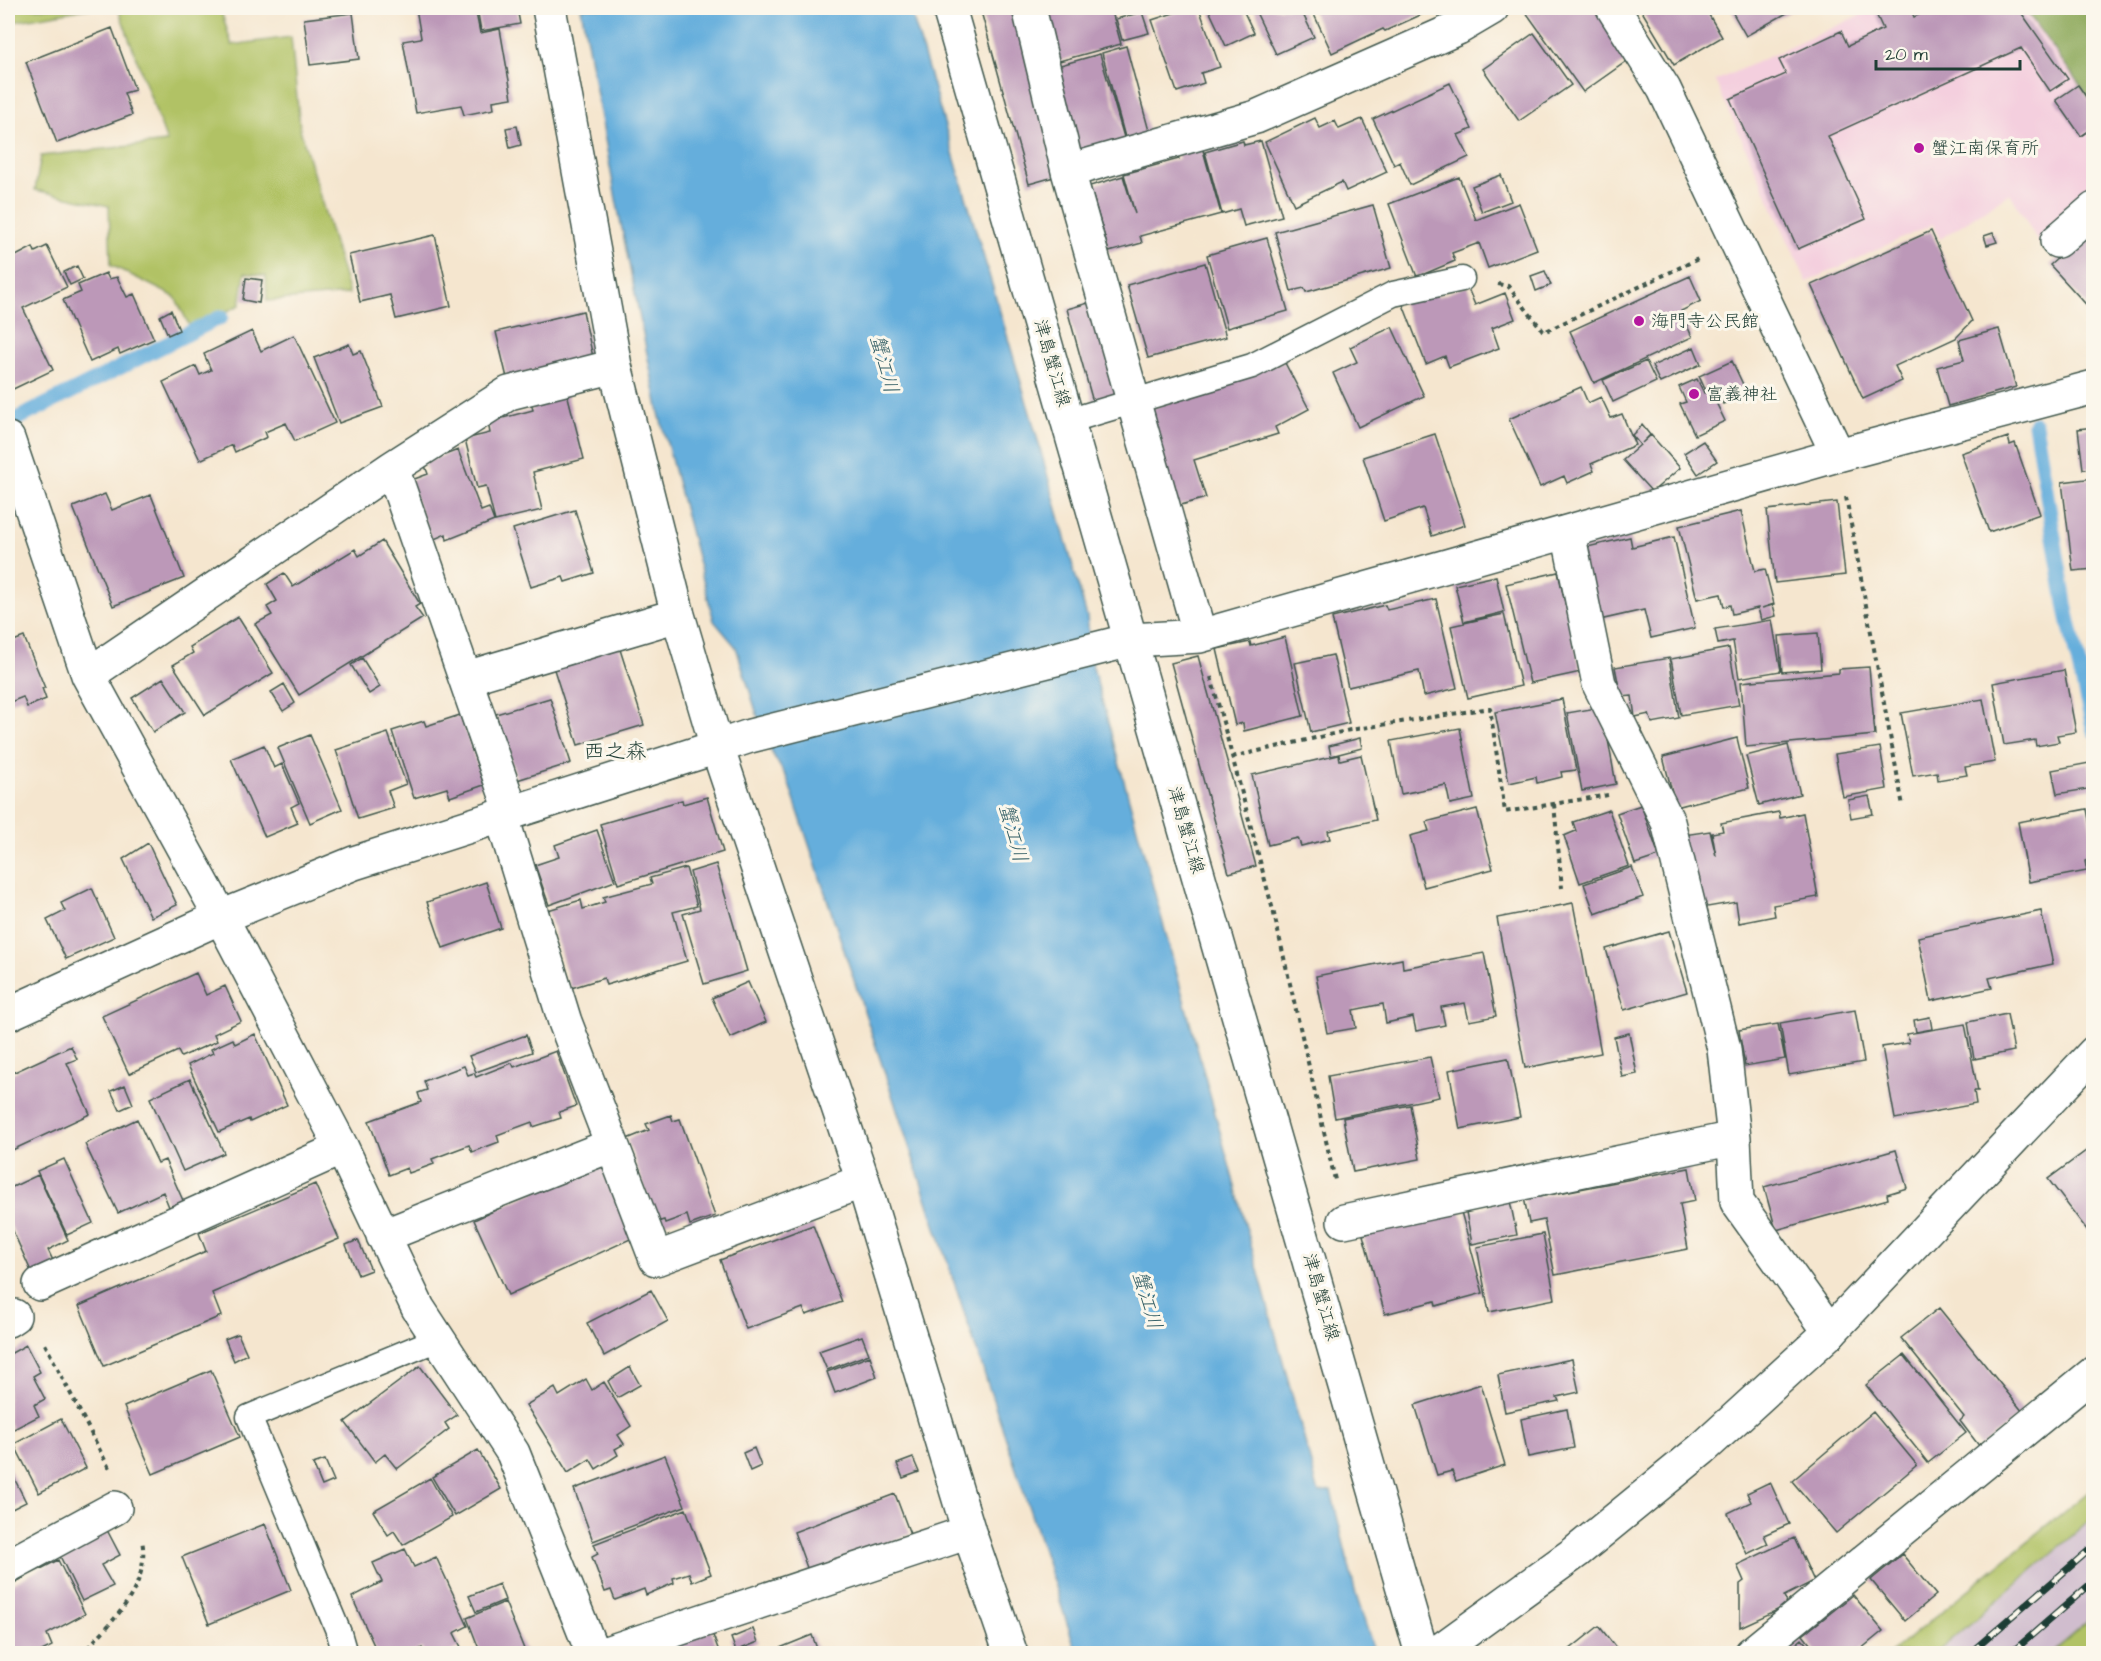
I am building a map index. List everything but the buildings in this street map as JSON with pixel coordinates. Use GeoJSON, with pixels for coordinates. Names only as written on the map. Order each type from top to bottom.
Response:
{"type":"FeatureCollection","features":[{"type":"Feature","properties":{"kind":"street"},"geometry":{"type":"LineString","coordinates":[[549,8],[615,366],[678,615],[717,747],[863,1181],[969,1532],[1011,1653]]}},
{"type":"Feature","properties":{"kind":"street","name":"津島蟹江線"},"geometry":{"type":"LineString","coordinates":[[949,8],[1068,421],[1123,642],[1422,1653]]}},
{"type":"Feature","properties":{"kind":"street"},"geometry":{"type":"LineString","coordinates":[[1029,8],[1068,171],[1200,636]]}},
{"type":"Feature","properties":{"kind":"street"},"geometry":{"type":"LineString","coordinates":[[1068,171],[1256,117],[1458,28],[1492,8]]}},
{"type":"Feature","properties":{"kind":"street"},"geometry":{"type":"LineString","coordinates":[[1613,8],[1664,89],[1838,455]]}},
{"type":"Feature","properties":{"kind":"street"},"geometry":{"type":"LineString","coordinates":[[2057,241],[2094,209]]}},
{"type":"Feature","properties":{"kind":"street"},"geometry":{"type":"LineString","coordinates":[[88,675],[392,468],[509,393],[615,366]]}},
{"type":"Feature","properties":{"kind":"street"},"geometry":{"type":"LineString","coordinates":[[8,1014],[221,917],[354,863],[750,736],[1123,642],[1200,636],[1838,455],[2094,387]]}},
{"type":"Feature","properties":{"kind":"street"},"geometry":{"type":"LineString","coordinates":[[8,439],[88,675],[221,917],[342,1148],[418,1308],[513,1453],[593,1653]]}},
{"type":"Feature","properties":{"kind":"street"},"geometry":{"type":"LineString","coordinates":[[392,468],[466,678],[565,1022],[656,1259],[863,1181]]}},
{"type":"Feature","properties":{"kind":"street"},"geometry":{"type":"LineString","coordinates":[[1568,532],[1599,684],[1668,822],[1724,1049],[1734,1138],[1737,1202],[1830,1332]]}},
{"type":"Feature","properties":{"kind":"street"},"geometry":{"type":"LineString","coordinates":[[466,678],[678,615]]}},
{"type":"Feature","properties":{"kind":"street"},"geometry":{"type":"LineString","coordinates":[[1435,1653],[1576,1552],[1702,1449],[1830,1332],[2094,1053]]}},
{"type":"Feature","properties":{"kind":"street"},"geometry":{"type":"LineString","coordinates":[[1344,1221],[1734,1138]]}},
{"type":"Feature","properties":{"kind":"street"},"geometry":{"type":"LineString","coordinates":[[383,1236],[612,1145]]}},
{"type":"Feature","properties":{"kind":"street"},"geometry":{"type":"LineString","coordinates":[[40,1284],[342,1148]]}},
{"type":"Feature","properties":{"kind":"street"},"geometry":{"type":"LineString","coordinates":[[1751,1653],[2094,1373]]}},
{"type":"Feature","properties":{"kind":"street"},"geometry":{"type":"LineString","coordinates":[[8,1566],[115,1508]]}},
{"type":"Feature","properties":{"kind":"street"},"geometry":{"type":"LineString","coordinates":[[603,1653],[969,1532]]}},
{"type":"Feature","properties":{"kind":"lane"},"geometry":{"type":"LineString","coordinates":[[1068,421],[1252,366],[1393,294],[1462,279]]}},
{"type":"Feature","properties":{"kind":"lane"},"geometry":{"type":"LineString","coordinates":[[345,1653],[339,1633],[249,1417],[438,1339]]}},
{"type":"Feature","properties":{"kind":"path"},"geometry":{"type":"LineString","coordinates":[[1462,279],[1508,286],[1544,332],[1736,241]]}},
{"type":"Feature","properties":{"kind":"path"},"geometry":{"type":"LineString","coordinates":[[1838,455],[1903,806]]}},
{"type":"Feature","properties":{"kind":"path"},"geometry":{"type":"LineString","coordinates":[[1200,636],[1274,914],[1344,1221]]}},
{"type":"Feature","properties":{"kind":"path"},"geometry":{"type":"LineString","coordinates":[[1232,757],[1350,730],[1490,708],[1505,812],[1650,788]]}},
{"type":"Feature","properties":{"kind":"path"},"geometry":{"type":"LineString","coordinates":[[1554,804],[1562,888]]}},
{"type":"Feature","properties":{"kind":"path"},"geometry":{"type":"LineString","coordinates":[[44,1342],[110,1470]]}},
{"type":"Feature","properties":{"kind":"path"},"geometry":{"type":"LineString","coordinates":[[82,1653],[129,1602],[141,1573],[143,1543],[140,1534]]}},
{"type":"Feature","properties":{"kind":"shaded area","name":"蟹江南保育所"},"geometry":{"type":"Polygon","coordinates":[[[1876,8],[2024,8],[2093,103],[2093,199],[2040,245],[2010,193],[1940,239],[1933,224],[1807,282],[1715,81],[1876,8]]]}},
{"type":"Feature","properties":{"kind":"shaded area"},"geometry":{"type":"Polygon","coordinates":[[[2093,1518],[2093,1617],[2051,1653],[1936,1654],[2093,1518]]]}},
{"type":"Feature","properties":{"kind":"green space"},"geometry":{"type":"Polygon","coordinates":[[[8,8],[91,8],[13,22],[8,8]]]}},
{"type":"Feature","properties":{"kind":"green space"},"geometry":{"type":"Polygon","coordinates":[[[118,8],[220,8],[232,45],[291,37],[300,129],[349,294],[267,301],[266,276],[245,273],[240,305],[191,329],[175,297],[111,265],[109,206],[35,190],[41,156],[167,142],[118,8]]]}},
{"type":"Feature","properties":{"kind":"green space"},"geometry":{"type":"Polygon","coordinates":[[[2024,8],[2093,8],[2093,103],[2024,8]]]}},
{"type":"Feature","properties":{"kind":"green space"},"geometry":{"type":"Polygon","coordinates":[[[2093,1488],[2093,1518],[1936,1653],[1891,1653],[2093,1488]]]}},
{"type":"Feature","properties":{"kind":"green space"},"geometry":{"type":"Polygon","coordinates":[[[2093,1617],[2093,1653],[2051,1653],[2093,1617]]]}},
{"type":"Feature","properties":{"kind":"water","name":"蟹江川"},"geometry":{"type":"Polygon","coordinates":[[[581,8],[910,8],[1033,423],[1087,617],[1092,664],[1319,1493],[1331,1491],[1356,1595],[1375,1653],[1077,1653],[787,778],[766,743],[736,647],[714,621],[659,413],[581,8]]]}},
{"type":"Feature","properties":{"kind":"waterway"},"geometry":{"type":"LineString","coordinates":[[13,421],[221,317]]}},
{"type":"Feature","properties":{"kind":"waterway"},"geometry":{"type":"LineString","coordinates":[[2035,424],[2066,609],[2094,731]]}},
{"type":"Feature","properties":{"kind":"railway"},"geometry":{"type":"LineString","coordinates":[[1969,1654],[2094,1546]]}},
{"type":"Feature","properties":{"kind":"railway"},"geometry":{"type":"LineString","coordinates":[[2010,1654],[2094,1581]]}},
{"type":"Feature","properties":{"kind":"place","name":"蟹江南保育所"},"geometry":{"type":"Point","coordinates":[1919,148]}},
{"type":"Feature","properties":{"kind":"place","name":"海門寺公民館"},"geometry":{"type":"Point","coordinates":[1639,321]}},
{"type":"Feature","properties":{"kind":"place","name":"富義神社"},"geometry":{"type":"Point","coordinates":[1694,394]}},
{"type":"Feature","properties":{"kind":"district","name":"西之森"},"geometry":{"type":"Point","coordinates":[615,751]}}]}
